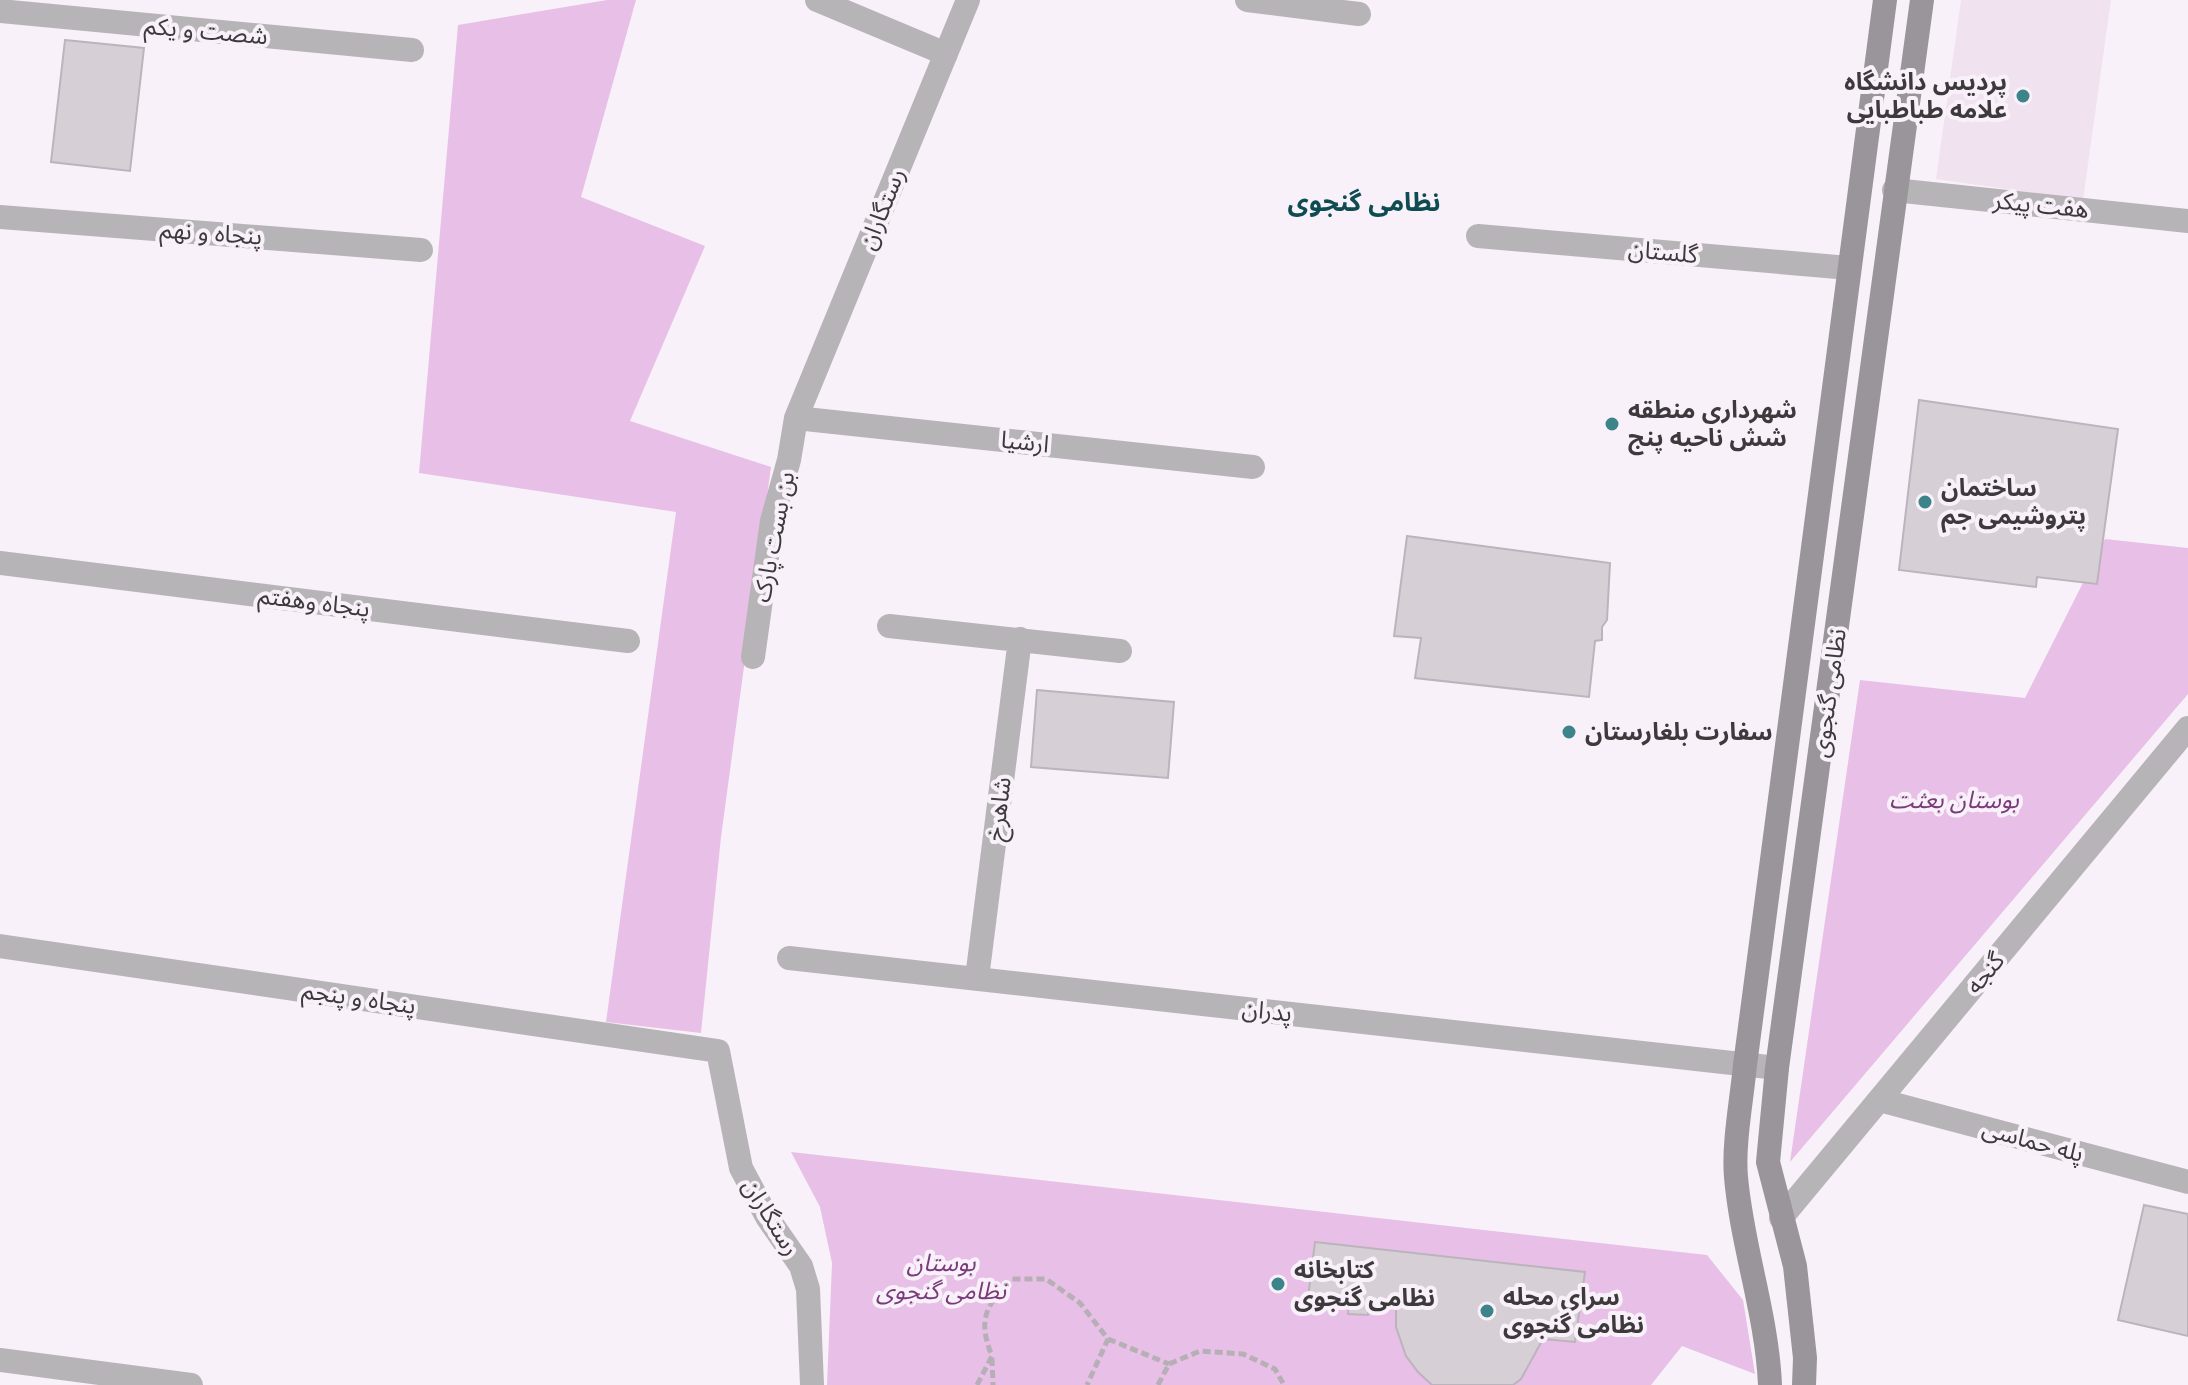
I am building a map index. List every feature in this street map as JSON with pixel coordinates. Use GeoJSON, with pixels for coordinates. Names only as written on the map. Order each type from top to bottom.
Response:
{"type":"FeatureCollection","features":[{"type":"Feature","properties":{"kind":"street"},"geometry":{"type":"LineString","coordinates":[[817,0],[946,54]]}},
{"type":"Feature","properties":{"kind":"street","name":"رستگاران"},"geometry":{"type":"LineString","coordinates":[[796,418],[968,0]]}},
{"type":"Feature","properties":{"kind":"street"},"geometry":{"type":"LineString","coordinates":[[1247,0],[1359,14]]}},
{"type":"Feature","properties":{"kind":"street","name":"نظامی گنجوی"},"geometry":{"type":"LineString","coordinates":[[1770,1385],[1763,1317],[1744,1239],[1735,1173],[1745,1065],[1885,0]]}},
{"type":"Feature","properties":{"kind":"street","name":"نظامی گنجوی"},"geometry":{"type":"LineString","coordinates":[[1804,1385],[1800,1296],[1768,1162],[1777,1068],[1922,0]]}},
{"type":"Feature","properties":{"kind":"street","name":"شصت و یکم"},"geometry":{"type":"LineString","coordinates":[[0,11],[412,50]]}},
{"type":"Feature","properties":{"kind":"street"},"geometry":{"type":"LineString","coordinates":[[1860,187],[1894,190]]}},
{"type":"Feature","properties":{"kind":"street","name":"هفت پیکر"},"geometry":{"type":"LineString","coordinates":[[1894,190],[2188,221]]}},
{"type":"Feature","properties":{"kind":"street","name":"پنجاه و نهم"},"geometry":{"type":"LineString","coordinates":[[0,217],[421,250]]}},
{"type":"Feature","properties":{"kind":"street","name":"گلستان"},"geometry":{"type":"LineString","coordinates":[[1478,236],[1849,268]]}},
{"type":"Feature","properties":{"kind":"street"},"geometry":{"type":"LineString","coordinates":[[1849,268],[1887,272]]}},
{"type":"Feature","properties":{"kind":"street","name":"ارشیا"},"geometry":{"type":"LineString","coordinates":[[796,418],[1253,467]]}},
{"type":"Feature","properties":{"kind":"street","name":"بن بست پارک"},"geometry":{"type":"LineString","coordinates":[[753,657],[772,521],[789,460],[796,418]]}},
{"type":"Feature","properties":{"kind":"street","name":"پنجاه وهفتم"},"geometry":{"type":"LineString","coordinates":[[0,563],[628,641]]}},
{"type":"Feature","properties":{"kind":"street"},"geometry":{"type":"LineString","coordinates":[[889,626],[1120,651]]}},
{"type":"Feature","properties":{"kind":"street","name":"شاهرخ"},"geometry":{"type":"LineString","coordinates":[[977,978],[1020,639]]}},
{"type":"Feature","properties":{"kind":"street","name":"گنجه"},"geometry":{"type":"LineString","coordinates":[[1781,1218],[2183,742]]}},
{"type":"Feature","properties":{"kind":"street","name":"پنجاه و پنجم"},"geometry":{"type":"LineString","coordinates":[[0,946],[718,1051]]}},
{"type":"Feature","properties":{"kind":"street","name":"پدران"},"geometry":{"type":"LineString","coordinates":[[789,958],[1777,1068]]}},
{"type":"Feature","properties":{"kind":"street","name":"رستگاران"},"geometry":{"type":"LineString","coordinates":[[718,1051],[741,1168],[767,1217],[801,1266],[808,1289],[812,1385]]}},
{"type":"Feature","properties":{"kind":"street","name":"پله حماسی"},"geometry":{"type":"LineString","coordinates":[[1879,1100],[2188,1182]]}},
{"type":"Feature","properties":{"kind":"street"},"geometry":{"type":"LineString","coordinates":[[1744,1239],[1781,1218]]}},
{"type":"Feature","properties":{"kind":"street"},"geometry":{"type":"LineString","coordinates":[[0,1360],[191,1385]]}},
{"type":"Feature","properties":{"kind":"path"},"geometry":{"type":"LineString","coordinates":[[993,1385],[992,1356],[983,1334],[991,1301],[1012,1279],[1046,1279],[1080,1303],[1108,1339],[1169,1364]]}},
{"type":"Feature","properties":{"kind":"path"},"geometry":{"type":"LineString","coordinates":[[1087,1385],[1108,1339]]}},
{"type":"Feature","properties":{"kind":"path"},"geometry":{"type":"LineString","coordinates":[[1158,1385],[1169,1364],[1200,1351],[1243,1354],[1275,1369],[1284,1385]]}},
{"type":"Feature","properties":{"kind":"path"},"geometry":{"type":"LineString","coordinates":[[977,1385],[992,1356]]}},
{"type":"Feature","properties":{"kind":"shaded area","name":"پردیس دانشگاه علامه طباطبایی"},"geometry":{"type":"Polygon","coordinates":[[[1961,0],[2111,0],[2083,200],[1936,179],[1961,0]]]}},
{"type":"Feature","properties":{"kind":"green space"},"geometry":{"type":"Polygon","coordinates":[[[607,0],[636,0],[581,197],[705,246],[630,421],[771,467],[721,837],[701,1033],[606,1022],[676,512],[419,473],[458,25],[607,0]]]}},
{"type":"Feature","properties":{"kind":"green space","name":"بوستان بعثت"},"geometry":{"type":"Polygon","coordinates":[[[2105,539],[2188,548],[2188,694],[1790,1162],[1860,680],[2025,698],[2105,539]]]}},
{"type":"Feature","properties":{"kind":"green space","name":"بوستان نظامی گنجوی"},"geometry":{"type":"Polygon","coordinates":[[[791,1152],[1707,1255],[1743,1300],[1755,1374],[1682,1346],[1651,1385],[827,1385],[832,1263],[820,1207],[791,1152]]]}},
{"type":"Feature","properties":{"kind":"building"},"geometry":{"type":"Polygon","coordinates":[[[65,40],[144,48],[130,171],[51,162],[65,40]]]}},
{"type":"Feature","properties":{"kind":"building"},"geometry":{"type":"Polygon","coordinates":[[[1919,400],[2118,429],[2097,584],[2037,577],[2036,587],[1899,570],[1919,400]]]}},
{"type":"Feature","properties":{"kind":"building"},"geometry":{"type":"Polygon","coordinates":[[[1407,536],[1610,563],[1607,620],[1602,627],[1602,640],[1595,641],[1589,697],[1415,678],[1421,638],[1394,636],[1407,536]]]}},
{"type":"Feature","properties":{"kind":"building"},"geometry":{"type":"Polygon","coordinates":[[[1037,690],[1174,702],[1168,778],[1031,767],[1037,690]]]}},
{"type":"Feature","properties":{"kind":"building"},"geometry":{"type":"Polygon","coordinates":[[[2144,1205],[2188,1214],[2188,1336],[2118,1320],[2144,1205]]]}},
{"type":"Feature","properties":{"kind":"building","name":"سرای محله نظامی گنجوی"},"geometry":{"type":"Polygon","coordinates":[[[1315,1242],[1585,1272],[1575,1342],[1543,1339],[1521,1379],[1513,1385],[1432,1385],[1406,1356],[1396,1327],[1396,1308],[1369,1305],[1368,1315],[1348,1314],[1349,1301],[1308,1298],[1315,1242]]]}},
{"type":"Feature","properties":{"kind":"place","name":"پردیس دانشگاه علامه طباطبایی"},"geometry":{"type":"Point","coordinates":[2023,96]}},
{"type":"Feature","properties":{"kind":"place","name":"شهرداری منطقه شش ناحیه پنج"},"geometry":{"type":"Point","coordinates":[1612,424]}},
{"type":"Feature","properties":{"kind":"place","name":"ساختمان پتروشیمی جم"},"geometry":{"type":"Point","coordinates":[1925,502]}},
{"type":"Feature","properties":{"kind":"place","name":"سفارت بلغارستان"},"geometry":{"type":"Point","coordinates":[1569,732]}},
{"type":"Feature","properties":{"kind":"place","name":"كتابخانه نظامی گنجوی"},"geometry":{"type":"Point","coordinates":[1278,1284]}},
{"type":"Feature","properties":{"kind":"place","name":"سرای محله نظامی گنجوی"},"geometry":{"type":"Point","coordinates":[1487,1311]}},
{"type":"Feature","properties":{"kind":"district","name":"نظامی گنجوی"},"geometry":{"type":"Point","coordinates":[1364,202]}}]}
